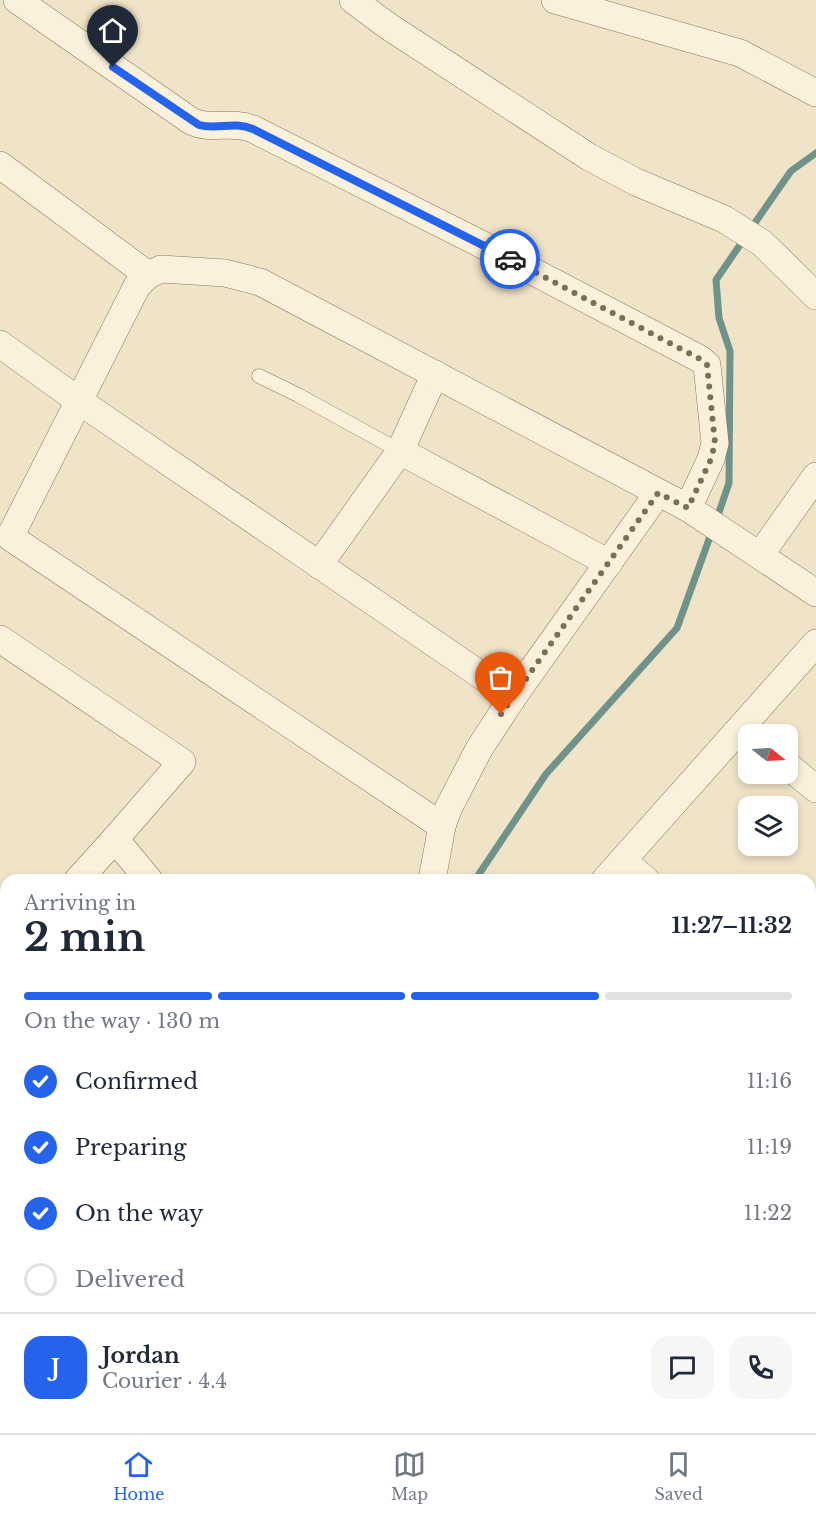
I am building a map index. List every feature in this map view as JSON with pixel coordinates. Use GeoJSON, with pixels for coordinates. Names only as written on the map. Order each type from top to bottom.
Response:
{"type":"FeatureCollection","features":[{"type":"Feature","properties":{"kind":"street"},"geometry":{"type":"LineString","coordinates":[[17,0],[191,121],[207,127],[232,124],[253,129],[475,240],[700,359],[707,365],[715,443],[691,510]]}},
{"type":"Feature","properties":{"kind":"street"},"geometry":{"type":"LineString","coordinates":[[352,0],[589,157],[636,182],[724,219],[762,243],[816,296]]}},
{"type":"Feature","properties":{"kind":"street"},"geometry":{"type":"LineString","coordinates":[[555,0],[741,53],[816,93]]}},
{"type":"Feature","properties":{"kind":"street"},"geometry":{"type":"LineString","coordinates":[[0,165],[148,274]]}},
{"type":"Feature","properties":{"kind":"street"},"geometry":{"type":"LineString","coordinates":[[442,826],[5,533],[79,401],[137,286],[148,274],[161,269],[214,273],[260,282],[691,510],[816,593]]}},
{"type":"Feature","properties":{"kind":"street"},"geometry":{"type":"LineString","coordinates":[[0,344],[79,401],[513,697]]}},
{"type":"Feature","properties":{"kind":"street"},"geometry":{"type":"LineString","coordinates":[[319,565],[400,451],[435,374]]}},
{"type":"Feature","properties":{"kind":"street"},"geometry":{"type":"LineString","coordinates":[[400,451],[609,563]]}},
{"type":"Feature","properties":{"kind":"street"},"geometry":{"type":"LineString","coordinates":[[760,555],[816,476]]}},
{"type":"Feature","properties":{"kind":"street"},"geometry":{"type":"LineString","coordinates":[[433,874],[442,826],[448,809],[479,749],[513,697],[658,493]]}},
{"type":"Feature","properties":{"kind":"street"},"geometry":{"type":"LineString","coordinates":[[0,639],[182,762],[83,874]]}},
{"type":"Feature","properties":{"kind":"street"},"geometry":{"type":"LineString","coordinates":[[752,724],[816,643]]}},
{"type":"Feature","properties":{"kind":"street"},"geometry":{"type":"LineString","coordinates":[[611,874],[738,739]]}},
{"type":"Feature","properties":{"kind":"street"},"geometry":{"type":"LineString","coordinates":[[798,774],[816,789]]}},
{"type":"Feature","properties":{"kind":"street"},"geometry":{"type":"LineString","coordinates":[[115,839],[144,874]]}},
{"type":"Feature","properties":{"kind":"street"},"geometry":{"type":"LineString","coordinates":[[623,861],[639,874]]}},
{"type":"Feature","properties":{"kind":"lane"},"geometry":{"type":"LineString","coordinates":[[259,376],[400,451]]}},
{"type":"Feature","properties":{"kind":"waterway"},"geometry":{"type":"LineString","coordinates":[[750,230],[791,171],[816,153]]}},
{"type":"Feature","properties":{"kind":"waterway"},"geometry":{"type":"LineString","coordinates":[[716,521],[729,483],[730,351],[719,318],[716,280],[744,239]]}},
{"type":"Feature","properties":{"kind":"waterway"},"geometry":{"type":"LineString","coordinates":[[479,874],[546,774],[677,628],[712,531]]}},
{"type":"Feature","properties":{"kind":"way so far"},"geometry":{"type":"LineString","coordinates":[[501,714],[658,493],[688,508],[711,459],[715,443],[707,365],[700,359],[510,259]]}},
{"type":"Feature","properties":{"kind":"route"},"geometry":{"type":"LineString","coordinates":[[113,67],[199,125],[207,127],[232,124],[253,129],[510,259]]}}]}
